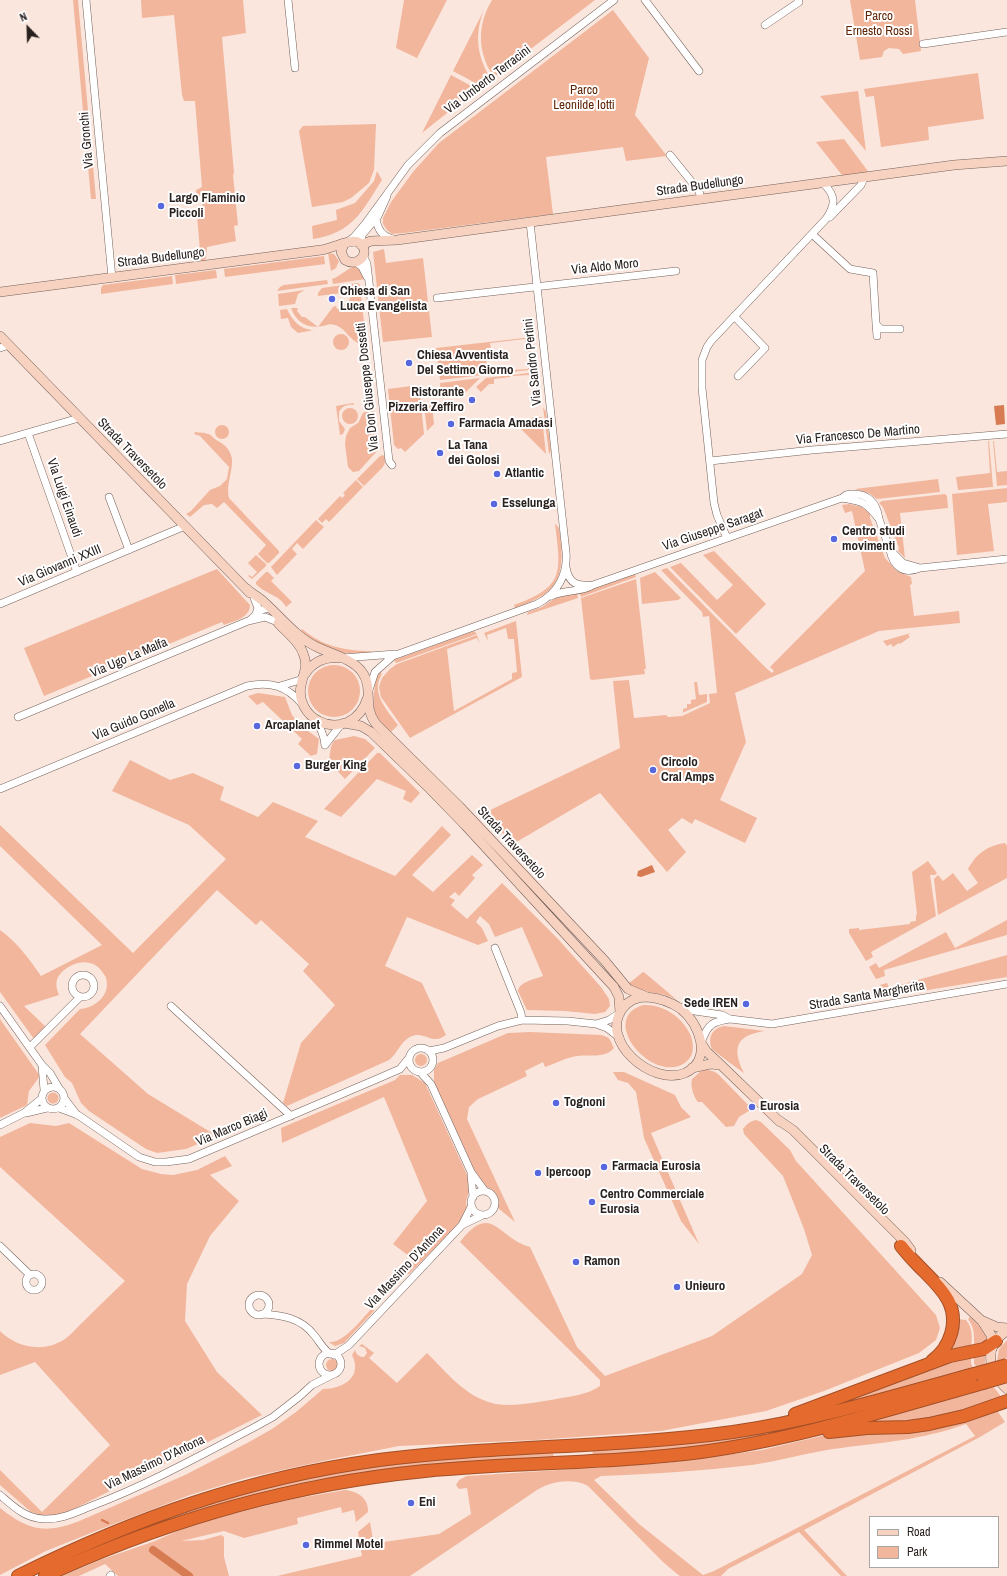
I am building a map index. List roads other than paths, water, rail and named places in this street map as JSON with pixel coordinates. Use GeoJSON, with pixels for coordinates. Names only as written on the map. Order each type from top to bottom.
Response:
{"type":"FeatureCollection","features":[{"type":"Feature","properties":{"kind":"highway"},"geometry":{"type":"LineString","coordinates":[[901,1246],[942,1291],[950,1304],[952,1314],[952,1330],[946,1347],[936,1358],[921,1367]]}},
{"type":"Feature","properties":{"kind":"highway"},"geometry":{"type":"LineString","coordinates":[[686,1437],[796,1413],[950,1356],[984,1349],[993,1345]]}},
{"type":"Feature","properties":{"kind":"highway"},"geometry":{"type":"LineString","coordinates":[[18,1576],[99,1538],[158,1514],[233,1490],[304,1473],[373,1461],[438,1454],[686,1437],[749,1429],[796,1421],[855,1407],[1007,1365]]}},
{"type":"Feature","properties":{"kind":"highway"},"geometry":{"type":"LineString","coordinates":[[44,1576],[116,1545],[170,1525],[244,1502],[322,1485],[428,1470],[653,1458],[734,1447],[823,1427],[983,1383],[1006,1383]]}},
{"type":"Feature","properties":{"kind":"highway"},"geometry":{"type":"LineString","coordinates":[[734,1447],[773,1446],[842,1430],[929,1424],[964,1416],[1007,1402]]}},
{"type":"Feature","properties":{"kind":"main road","name":"Strada Budellungo"},"geometry":{"type":"LineString","coordinates":[[362,249],[383,242],[397,240],[954,165],[1007,161]]}},
{"type":"Feature","properties":{"kind":"main road","name":"Strada Budellungo"},"geometry":{"type":"LineString","coordinates":[[0,292],[326,250],[352,240],[362,249]]}},
{"type":"Feature","properties":{"kind":"main road"},"geometry":{"type":"LineString","coordinates":[[342,255],[341,249],[346,243]]}},
{"type":"Feature","properties":{"kind":"main road","name":"Strada Budellungo"},"geometry":{"type":"LineString","coordinates":[[326,250],[342,255],[347,262],[356,262],[362,249]]}},
{"type":"Feature","properties":{"kind":"main road","name":"Strada Traversetolo"},"geometry":{"type":"LineString","coordinates":[[0,336],[4,346],[79,418],[247,589],[266,611],[310,644],[354,664],[362,672],[367,681],[371,716],[378,726],[460,807],[605,961],[628,989],[647,997],[662,1000],[677,1006],[686,1014],[693,1022],[701,1042],[707,1052],[777,1119],[788,1132],[901,1246],[916,1256]]}},
{"type":"Feature","properties":{"kind":"main road","name":"Strada Traversetolo"},"geometry":{"type":"LineString","coordinates":[[247,589],[275,621],[294,639],[302,651],[306,663],[300,690],[303,705]]}},
{"type":"Feature","properties":{"kind":"main road"},"geometry":{"type":"LineString","coordinates":[[304,675],[319,661],[329,658],[342,658]]}},
{"type":"Feature","properties":{"kind":"main road"},"geometry":{"type":"LineString","coordinates":[[344,723],[352,720],[360,712],[368,695]]}},
{"type":"Feature","properties":{"kind":"main road"},"geometry":{"type":"LineString","coordinates":[[303,705],[312,717]]}},
{"type":"Feature","properties":{"kind":"main road","name":"Strada Traversetolo"},"geometry":{"type":"LineString","coordinates":[[312,717],[326,724],[337,725],[344,723],[361,726],[368,730],[431,790],[465,825],[614,987],[620,997],[620,1013],[617,1025],[620,1038],[632,1058],[650,1070],[675,1075],[686,1072],[692,1068],[710,1064],[721,1066]]}},
{"type":"Feature","properties":{"kind":"main road"},"geometry":{"type":"LineString","coordinates":[[620,1013],[631,1001],[647,997]]}},
{"type":"Feature","properties":{"kind":"main road"},"geometry":{"type":"LineString","coordinates":[[692,1068],[700,1057],[701,1042]]}},
{"type":"Feature","properties":{"kind":"main road","name":"Strada Traversetolo"},"geometry":{"type":"LineString","coordinates":[[777,1119],[791,1129],[821,1158],[905,1242],[934,1276],[981,1320]]}},
{"type":"Feature","properties":{"kind":"main road"},"geometry":{"type":"LineString","coordinates":[[981,1320],[1007,1330],[993,1345]]}},
{"type":"Feature","properties":{"kind":"main road"},"geometry":{"type":"LineString","coordinates":[[981,1320],[990,1333],[993,1345],[991,1363]]}},
{"type":"Feature","properties":{"kind":"street","name":"Via Gronchi"},"geometry":{"type":"LineString","coordinates":[[86,0],[112,278]]}},
{"type":"Feature","properties":{"kind":"street"},"geometry":{"type":"LineString","coordinates":[[288,0],[294,68]]}},
{"type":"Feature","properties":{"kind":"street","name":"Via Umberto Terracini"},"geometry":{"type":"LineString","coordinates":[[346,243],[354,237],[365,224],[378,204],[416,156],[440,132],[614,0]]}},
{"type":"Feature","properties":{"kind":"street"},"geometry":{"type":"LineString","coordinates":[[645,0],[699,71]]}},
{"type":"Feature","properties":{"kind":"street"},"geometry":{"type":"LineString","coordinates":[[765,25],[799,1]]}},
{"type":"Feature","properties":{"kind":"street"},"geometry":{"type":"LineString","coordinates":[[924,44],[1007,32]]}},
{"type":"Feature","properties":{"kind":"street"},"geometry":{"type":"LineString","coordinates":[[670,155],[699,191],[701,199]]}},
{"type":"Feature","properties":{"kind":"street"},"geometry":{"type":"LineString","coordinates":[[727,538],[716,510],[702,388],[702,360],[711,341],[826,219],[833,214],[861,185],[864,178]]}},
{"type":"Feature","properties":{"kind":"street"},"geometry":{"type":"LineString","coordinates":[[847,180],[853,192]]}},
{"type":"Feature","properties":{"kind":"street"},"geometry":{"type":"LineString","coordinates":[[826,219],[833,206],[833,194],[837,181]]}},
{"type":"Feature","properties":{"kind":"street"},"geometry":{"type":"LineString","coordinates":[[822,183],[833,194]]}},
{"type":"Feature","properties":{"kind":"street","name":"Via Umberto Terracini"},"geometry":{"type":"LineString","coordinates":[[362,249],[361,238],[364,232],[376,219],[383,207],[388,192]]}},
{"type":"Feature","properties":{"kind":"street"},"geometry":{"type":"LineString","coordinates":[[376,219],[377,226],[382,234],[397,240]]}},
{"type":"Feature","properties":{"kind":"street","name":"Via Sandro Pertini"},"geometry":{"type":"LineString","coordinates":[[368,695],[375,672],[384,663],[398,654],[534,606],[546,599],[561,582],[566,563],[530,222]]}},
{"type":"Feature","properties":{"kind":"street"},"geometry":{"type":"LineString","coordinates":[[812,234],[850,269],[873,273],[877,336]]}},
{"type":"Feature","properties":{"kind":"street","name":"Via Don Giuseppe Dossetti"},"geometry":{"type":"LineString","coordinates":[[362,249],[367,264],[389,461],[392,465]]}},
{"type":"Feature","properties":{"kind":"street"},"geometry":{"type":"LineString","coordinates":[[356,262],[362,267],[368,281]]}},
{"type":"Feature","properties":{"kind":"street","name":"Via Aldo Moro"},"geometry":{"type":"LineString","coordinates":[[437,298],[676,271]]}},
{"type":"Feature","properties":{"kind":"street"},"geometry":{"type":"LineString","coordinates":[[734,316],[765,348],[738,376]]}},
{"type":"Feature","properties":{"kind":"street"},"geometry":{"type":"LineString","coordinates":[[876,324],[882,330],[900,329]]}},
{"type":"Feature","properties":{"kind":"street"},"geometry":{"type":"LineString","coordinates":[[0,442],[79,418]]}},
{"type":"Feature","properties":{"kind":"street","name":"Via Luigi Einaudi"},"geometry":{"type":"LineString","coordinates":[[28,433],[77,572]]}},
{"type":"Feature","properties":{"kind":"street","name":"Via Francesco De Martino"},"geometry":{"type":"LineString","coordinates":[[710,461],[812,450],[1007,434]]}},
{"type":"Feature","properties":{"kind":"street","name":"Via Giuseppe Saragat"},"geometry":{"type":"LineString","coordinates":[[546,599],[558,593],[584,590],[593,585],[851,494],[865,496],[876,506],[892,559],[900,568],[912,571],[920,568],[1007,559]]}},
{"type":"Feature","properties":{"kind":"street"},"geometry":{"type":"LineString","coordinates":[[110,497],[129,550]]}},
{"type":"Feature","properties":{"kind":"street","name":"Via Giovanni XXIII"},"geometry":{"type":"LineString","coordinates":[[0,604],[185,526]]}},
{"type":"Feature","properties":{"kind":"street"},"geometry":{"type":"LineString","coordinates":[[566,563],[568,573],[572,581]]}},
{"type":"Feature","properties":{"kind":"street","name":"Via Giuseppe Saragat"},"geometry":{"type":"LineString","coordinates":[[561,582],[567,579],[580,586],[593,585]]}},
{"type":"Feature","properties":{"kind":"street"},"geometry":{"type":"LineString","coordinates":[[561,582],[560,586],[562,589],[568,591]]}},
{"type":"Feature","properties":{"kind":"street","name":"Via Ugo La Malfa"},"geometry":{"type":"LineString","coordinates":[[18,717],[248,621],[266,611]]}},
{"type":"Feature","properties":{"kind":"street","name":"Via Sandro Pertini"},"geometry":{"type":"LineString","coordinates":[[342,658],[398,654]]}},
{"type":"Feature","properties":{"kind":"street","name":"Via Guido Gonella"},"geometry":{"type":"LineString","coordinates":[[0,789],[243,687],[258,685],[280,686],[300,680],[304,675]]}},
{"type":"Feature","properties":{"kind":"street"},"geometry":{"type":"LineString","coordinates":[[280,686],[303,705]]}},
{"type":"Feature","properties":{"kind":"street"},"geometry":{"type":"LineString","coordinates":[[312,717],[318,725],[325,745],[335,731],[344,723]]}},
{"type":"Feature","properties":{"kind":"street"},"geometry":{"type":"LineString","coordinates":[[495,948],[521,1013],[522,1020]]}},
{"type":"Feature","properties":{"kind":"street","name":"Strada Santa Margherita"},"geometry":{"type":"LineString","coordinates":[[701,1042],[706,1031],[712,1024],[730,1019],[772,1024],[1007,984]]}},
{"type":"Feature","properties":{"kind":"street"},"geometry":{"type":"LineString","coordinates":[[30,1047],[80,997]]}},
{"type":"Feature","properties":{"kind":"street"},"geometry":{"type":"LineString","coordinates":[[0,1006],[42,1065],[50,1073],[62,1091],[64,1102],[59,1108],[53,1110],[47,1108],[41,1099]]}},
{"type":"Feature","properties":{"kind":"street"},"geometry":{"type":"LineString","coordinates":[[171,1006],[291,1116]]}},
{"type":"Feature","properties":{"kind":"street","name":"Strada Santa Margherita"},"geometry":{"type":"LineString","coordinates":[[677,1006],[694,1011],[722,1015],[730,1019]]}},
{"type":"Feature","properties":{"kind":"street"},"geometry":{"type":"LineString","coordinates":[[596,1024],[609,1020],[620,1013]]}},
{"type":"Feature","properties":{"kind":"street"},"geometry":{"type":"LineString","coordinates":[[485,1191],[477,1192],[471,1202],[471,1207],[475,1213],[481,1216],[490,1214],[493,1211],[496,1204],[494,1197],[485,1191],[471,1172],[431,1084],[420,1072],[411,1068],[408,1059],[411,1052],[418,1048],[429,1051],[444,1048],[498,1026],[522,1020],[596,1024],[607,1028],[620,1038]]}},
{"type":"Feature","properties":{"kind":"street"},"geometry":{"type":"LineString","coordinates":[[420,1072],[427,1070],[437,1053],[444,1048]]}},
{"type":"Feature","properties":{"kind":"street"},"geometry":{"type":"LineString","coordinates":[[429,1051],[432,1061],[431,1084]]}},
{"type":"Feature","properties":{"kind":"street","name":"Via Marco Biagi"},"geometry":{"type":"LineString","coordinates":[[59,1108],[78,1115],[139,1158],[160,1162],[189,1159],[343,1095],[400,1068],[408,1059]]}},
{"type":"Feature","properties":{"kind":"street"},"geometry":{"type":"LineString","coordinates":[[0,1125],[24,1113],[41,1099],[44,1090],[42,1065]]}},
{"type":"Feature","properties":{"kind":"street","name":"Via Marco Biagi"},"geometry":{"type":"LineString","coordinates":[[400,1068],[411,1068]]}},
{"type":"Feature","properties":{"kind":"street"},"geometry":{"type":"LineString","coordinates":[[44,1090],[50,1087],[59,1088]]}},
{"type":"Feature","properties":{"kind":"street","name":"Via Marco Biagi"},"geometry":{"type":"LineString","coordinates":[[64,1098],[78,1115]]}},
{"type":"Feature","properties":{"kind":"street"},"geometry":{"type":"LineString","coordinates":[[24,1113],[47,1108]]}},
{"type":"Feature","properties":{"kind":"street"},"geometry":{"type":"LineString","coordinates":[[471,1172],[473,1197]]}},
{"type":"Feature","properties":{"kind":"street","name":"Via Massimo D'Antona"},"geometry":{"type":"LineString","coordinates":[[312,1385],[324,1356],[332,1354],[349,1345],[462,1225],[471,1207]]}},
{"type":"Feature","properties":{"kind":"street","name":"Via Massimo D'Antona"},"geometry":{"type":"LineString","coordinates":[[462,1225],[481,1216]]}},
{"type":"Feature","properties":{"kind":"street"},"geometry":{"type":"LineString","coordinates":[[0,1246],[30,1275]]}},
{"type":"Feature","properties":{"kind":"street"},"geometry":{"type":"LineString","coordinates":[[280,1315],[269,1304],[267,1299],[261,1295],[255,1296],[250,1301],[251,1310],[256,1314],[280,1315],[296,1320],[306,1326],[316,1337],[319,1344],[320,1363],[323,1372],[332,1375]]}},
{"type":"Feature","properties":{"kind":"street"},"geometry":{"type":"LineString","coordinates":[[262,1314],[267,1310],[269,1304]]}},
{"type":"Feature","properties":{"kind":"street"},"geometry":{"type":"LineString","coordinates":[[319,1344],[339,1359],[341,1365]]}},
{"type":"Feature","properties":{"kind":"street","name":"Via Massimo D'Antona"},"geometry":{"type":"LineString","coordinates":[[0,1495],[26,1515],[43,1519],[54,1519],[69,1515],[133,1489],[272,1418],[312,1385],[338,1372],[349,1345]]}},
{"type":"Feature","properties":{"kind":"waterway"},"geometry":{"type":"LineString","coordinates":[[102,1520],[108,1523]]}},
{"type":"Feature","properties":{"kind":"waterway"},"geometry":{"type":"LineString","coordinates":[[153,1550],[189,1576]]}},
{"type":"Feature","properties":{"kind":"place","name":"Largo Flaminio Piccoli"},"geometry":{"type":"Point","coordinates":[161,206]}},
{"type":"Feature","properties":{"kind":"place","name":"Chiesa di San Luca Evangelista"},"geometry":{"type":"Point","coordinates":[332,299]}},
{"type":"Feature","properties":{"kind":"place","name":"Chiesa Avventista Del Settimo Giorno"},"geometry":{"type":"Point","coordinates":[409,363]}},
{"type":"Feature","properties":{"kind":"place","name":"Ristorante Pizzeria Zeffiro"},"geometry":{"type":"Point","coordinates":[472,400]}},
{"type":"Feature","properties":{"kind":"place","name":"Farmacia Amadasi"},"geometry":{"type":"Point","coordinates":[451,424]}},
{"type":"Feature","properties":{"kind":"place","name":"La Tana dei Golosi"},"geometry":{"type":"Point","coordinates":[440,453]}},
{"type":"Feature","properties":{"kind":"place","name":"Atlantic"},"geometry":{"type":"Point","coordinates":[497,474]}},
{"type":"Feature","properties":{"kind":"place","name":"Esselunga"},"geometry":{"type":"Point","coordinates":[494,504]}},
{"type":"Feature","properties":{"kind":"place","name":"Centro studi movimenti"},"geometry":{"type":"Point","coordinates":[834,539]}},
{"type":"Feature","properties":{"kind":"place","name":"Arcaplanet"},"geometry":{"type":"Point","coordinates":[257,726]}},
{"type":"Feature","properties":{"kind":"place","name":"Burger King"},"geometry":{"type":"Point","coordinates":[297,766]}},
{"type":"Feature","properties":{"kind":"place","name":"Circolo Cral Amps"},"geometry":{"type":"Point","coordinates":[653,770]}},
{"type":"Feature","properties":{"kind":"place","name":"Sede IREN"},"geometry":{"type":"Point","coordinates":[746,1004]}},
{"type":"Feature","properties":{"kind":"place","name":"Tognoni"},"geometry":{"type":"Point","coordinates":[556,1103]}},
{"type":"Feature","properties":{"kind":"place","name":"Eurosia"},"geometry":{"type":"Point","coordinates":[752,1107]}},
{"type":"Feature","properties":{"kind":"place","name":"Farmacia Eurosia"},"geometry":{"type":"Point","coordinates":[604,1167]}},
{"type":"Feature","properties":{"kind":"place","name":"Ipercoop"},"geometry":{"type":"Point","coordinates":[538,1173]}},
{"type":"Feature","properties":{"kind":"place","name":"Centro Commerciale Eurosia"},"geometry":{"type":"Point","coordinates":[592,1202]}},
{"type":"Feature","properties":{"kind":"place","name":"Ramon"},"geometry":{"type":"Point","coordinates":[576,1262]}},
{"type":"Feature","properties":{"kind":"place","name":"Unieuro"},"geometry":{"type":"Point","coordinates":[677,1287]}},
{"type":"Feature","properties":{"kind":"place","name":"Eni"},"geometry":{"type":"Point","coordinates":[411,1503]}},
{"type":"Feature","properties":{"kind":"place","name":"Rimmel Motel"},"geometry":{"type":"Point","coordinates":[306,1545]}},
{"type":"Feature","properties":{"kind":"park label","name":"Parco Ernesto Rossi"},"geometry":{"type":"Point","coordinates":[879,24]}},
{"type":"Feature","properties":{"kind":"park label","name":"Parco Leonilde Iotti"},"geometry":{"type":"Point","coordinates":[584,98]}}]}
